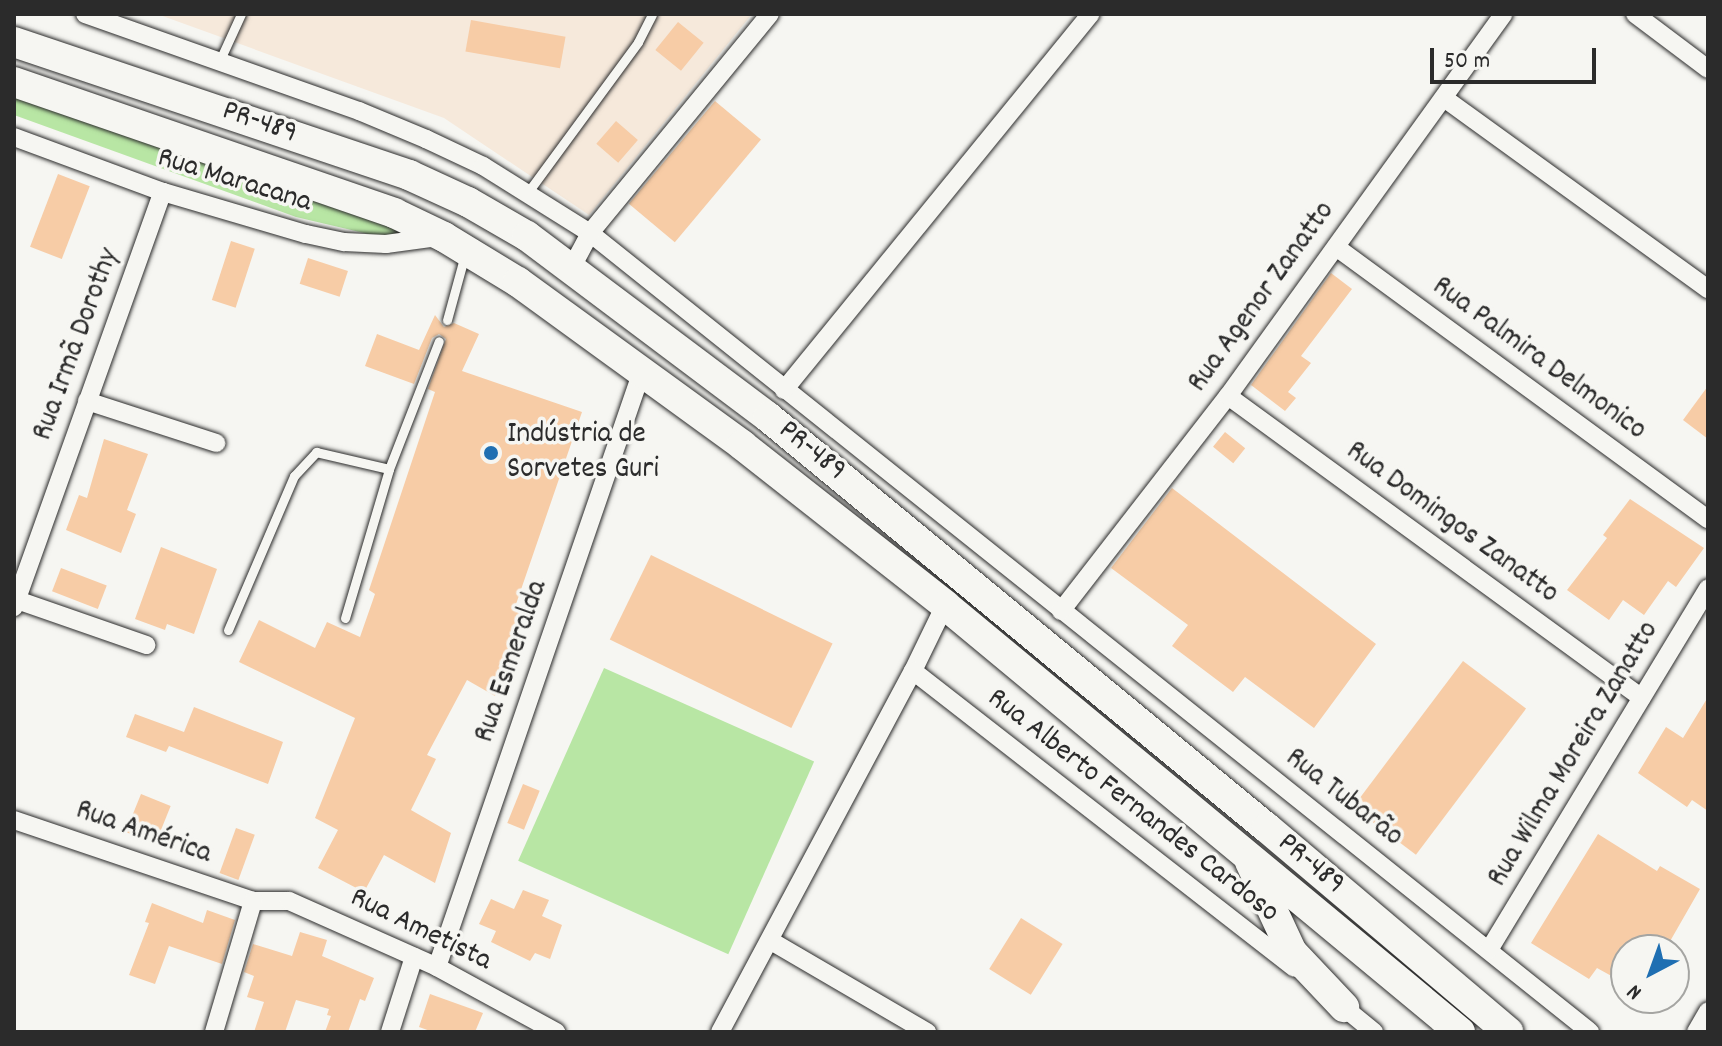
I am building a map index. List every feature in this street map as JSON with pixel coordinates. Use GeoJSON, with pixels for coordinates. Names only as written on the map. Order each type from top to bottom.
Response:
{"type":"FeatureCollection","features":[{"type":"Feature","properties":{"kind":"main road","name":"PR-489"},"geometry":{"type":"LineString","coordinates":[[14,42],[409,175],[468,202],[572,267],[768,417],[1267,828],[1508,1032]]}},
{"type":"Feature","properties":{"kind":"main road","name":"PR-489"},"geometry":{"type":"LineString","coordinates":[[14,82],[394,213],[455,243],[518,282],[742,445],[945,605],[1460,1032]]}},
{"type":"Feature","properties":{"kind":"main road"},"geometry":{"type":"LineString","coordinates":[[518,282],[537,283],[556,278],[572,267]]}},
{"type":"Feature","properties":{"kind":"main road"},"geometry":{"type":"LineString","coordinates":[[1248,857],[1292,952],[1359,1023]]}},
{"type":"Feature","properties":{"kind":"street","name":"Rua Tubarão"},"geometry":{"type":"LineString","coordinates":[[85,14],[426,139],[528,192],[590,233],[1590,1032]]}},
{"type":"Feature","properties":{"kind":"street"},"geometry":{"type":"LineString","coordinates":[[572,267],[590,233],[770,14]]}},
{"type":"Feature","properties":{"kind":"street"},"geometry":{"type":"LineString","coordinates":[[784,390],[1091,14]]}},
{"type":"Feature","properties":{"kind":"street","name":"Rua Agenor Zanatto"},"geometry":{"type":"LineString","coordinates":[[1061,611],[1228,396],[1504,14]]}},
{"type":"Feature","properties":{"kind":"street"},"geometry":{"type":"LineString","coordinates":[[1635,14],[1708,69]]}},
{"type":"Feature","properties":{"kind":"street"},"geometry":{"type":"LineString","coordinates":[[1444,98],[1708,289]]}},
{"type":"Feature","properties":{"kind":"street","name":"Rua Maracana"},"geometry":{"type":"LineString","coordinates":[[14,137],[163,192],[344,242],[455,243]]}},
{"type":"Feature","properties":{"kind":"street","name":"Rua Irmã Dorothy"},"geometry":{"type":"LineString","coordinates":[[15,603],[163,192]]}},
{"type":"Feature","properties":{"kind":"street","name":"Rua Palmira Delmonico"},"geometry":{"type":"LineString","coordinates":[[1336,247],[1708,519]]}},
{"type":"Feature","properties":{"kind":"street","name":"Rua Esmeralda"},"geometry":{"type":"LineString","coordinates":[[437,967],[641,374]]}},
{"type":"Feature","properties":{"kind":"street","name":"Rua Domingos Zanatto"},"geometry":{"type":"LineString","coordinates":[[1228,396],[1642,698]]}},
{"type":"Feature","properties":{"kind":"street"},"geometry":{"type":"LineString","coordinates":[[87,401],[216,443]]}},
{"type":"Feature","properties":{"kind":"street","name":"Rua Wilma Moreira Zanatto"},"geometry":{"type":"LineString","coordinates":[[1489,950],[1708,588]]}},
{"type":"Feature","properties":{"kind":"street"},"geometry":{"type":"LineString","coordinates":[[15,603],[146,645]]}},
{"type":"Feature","properties":{"kind":"street"},"geometry":{"type":"LineString","coordinates":[[720,1032],[771,941],[945,605]]}},
{"type":"Feature","properties":{"kind":"street","name":"Rua Alberto Fernandes Cardoso"},"geometry":{"type":"LineString","coordinates":[[913,671],[1359,1023]]}},
{"type":"Feature","properties":{"kind":"street","name":"Rua América"},"geometry":{"type":"LineString","coordinates":[[14,820],[253,901]]}},
{"type":"Feature","properties":{"kind":"street"},"geometry":{"type":"LineString","coordinates":[[214,1032],[253,901]]}},
{"type":"Feature","properties":{"kind":"street","name":"Rua Ametista"},"geometry":{"type":"LineString","coordinates":[[253,901],[289,901],[437,967],[556,1032]]}},
{"type":"Feature","properties":{"kind":"street"},"geometry":{"type":"LineString","coordinates":[[771,941],[927,1032]]}},
{"type":"Feature","properties":{"kind":"street"},"geometry":{"type":"LineString","coordinates":[[390,1032],[414,957]]}},
{"type":"Feature","properties":{"kind":"street"},"geometry":{"type":"LineString","coordinates":[[1696,1032],[1708,1011]]}},
{"type":"Feature","properties":{"kind":"lane"},"geometry":{"type":"LineString","coordinates":[[219,62],[241,14]]}},
{"type":"Feature","properties":{"kind":"lane"},"geometry":{"type":"LineString","coordinates":[[528,192],[638,42],[652,14]]}},
{"type":"Feature","properties":{"kind":"lane"},"geometry":{"type":"LineString","coordinates":[[447,320],[455,243]]}},
{"type":"Feature","properties":{"kind":"lane"},"geometry":{"type":"LineString","coordinates":[[345,618],[389,469],[439,341]]}},
{"type":"Feature","properties":{"kind":"lane"},"geometry":{"type":"LineString","coordinates":[[228,630],[294,476],[316,452],[389,469]]}},
{"type":"Feature","properties":{"kind":"shaded area"},"geometry":{"type":"Polygon","coordinates":[[[157,14],[752,14],[589,215],[444,118],[157,14]]]}},
{"type":"Feature","properties":{"kind":"green space"},"geometry":{"type":"Polygon","coordinates":[[[14,86],[417,231],[381,237],[296,217],[14,115],[14,86]]]}},
{"type":"Feature","properties":{"kind":"green space"},"geometry":{"type":"Polygon","coordinates":[[[604,668],[814,762],[728,954],[518,861],[604,668]]]}},
{"type":"Feature","properties":{"kind":"building"},"geometry":{"type":"Polygon","coordinates":[[[471,20],[566,37],[560,68],[465,52],[471,20]]]}},
{"type":"Feature","properties":{"kind":"building"},"geometry":{"type":"Polygon","coordinates":[[[678,22],[704,43],[681,71],[655,50],[678,22]]]}},
{"type":"Feature","properties":{"kind":"building"},"geometry":{"type":"Polygon","coordinates":[[[715,101],[761,140],[675,242],[629,204],[715,101]]]}},
{"type":"Feature","properties":{"kind":"building"},"geometry":{"type":"Polygon","coordinates":[[[616,121],[638,140],[618,163],[596,144],[616,121]]]}},
{"type":"Feature","properties":{"kind":"building"},"geometry":{"type":"Polygon","coordinates":[[[58,174],[90,186],[62,259],[30,247],[58,174]]]}},
{"type":"Feature","properties":{"kind":"building"},"geometry":{"type":"Polygon","coordinates":[[[231,241],[255,249],[236,308],[212,300],[231,241]]]}},
{"type":"Feature","properties":{"kind":"building"},"geometry":{"type":"Polygon","coordinates":[[[308,258],[348,271],[340,297],[300,284],[308,258]]]}},
{"type":"Feature","properties":{"kind":"building"},"geometry":{"type":"Polygon","coordinates":[[[1331,273],[1352,289],[1301,356],[1311,363],[1288,392],[1296,398],[1285,411],[1251,385],[1331,273]]]}},
{"type":"Feature","properties":{"kind":"building"},"geometry":{"type":"Polygon","coordinates":[[[435,315],[444,327],[454,323],[479,334],[462,371],[582,412],[514,610],[522,615],[495,696],[467,680],[427,755],[436,759],[411,810],[451,833],[435,883],[384,855],[364,892],[318,868],[338,830],[315,818],[355,718],[239,662],[259,620],[315,648],[327,622],[360,637],[375,594],[369,590],[435,392],[428,389],[446,339],[439,334],[432,338],[414,384],[365,366],[377,334],[419,350],[435,315]]]}},
{"type":"Feature","properties":{"kind":"building"},"geometry":{"type":"Polygon","coordinates":[[[1708,386],[1708,439],[1683,420],[1708,386]]]}},
{"type":"Feature","properties":{"kind":"building"},"geometry":{"type":"Polygon","coordinates":[[[1225,432],[1245,448],[1233,463],[1213,447],[1225,432]]]}},
{"type":"Feature","properties":{"kind":"building"},"geometry":{"type":"Polygon","coordinates":[[[104,439],[148,454],[127,510],[136,514],[121,553],[66,530],[79,495],[87,498],[104,439]]]}},
{"type":"Feature","properties":{"kind":"building"},"geometry":{"type":"Polygon","coordinates":[[[1172,488],[1376,644],[1314,728],[1245,677],[1233,692],[1172,646],[1188,625],[1111,568],[1172,488]]]}},
{"type":"Feature","properties":{"kind":"building"},"geometry":{"type":"Polygon","coordinates":[[[1630,499],[1704,548],[1676,587],[1668,581],[1644,615],[1623,600],[1609,620],[1567,590],[1607,538],[1603,535],[1630,499]]]}},
{"type":"Feature","properties":{"kind":"building"},"geometry":{"type":"Polygon","coordinates":[[[161,547],[217,569],[194,634],[167,624],[165,630],[135,619],[161,547]]]}},
{"type":"Feature","properties":{"kind":"building"},"geometry":{"type":"Polygon","coordinates":[[[651,555],[833,644],[791,728],[610,639],[651,555]]]}},
{"type":"Feature","properties":{"kind":"building"},"geometry":{"type":"Polygon","coordinates":[[[61,568],[107,586],[98,609],[52,591],[61,568]]]}},
{"type":"Feature","properties":{"kind":"building"},"geometry":{"type":"Polygon","coordinates":[[[1463,661],[1526,709],[1416,855],[1353,807],[1463,661]]]}},
{"type":"Feature","properties":{"kind":"building"},"geometry":{"type":"Polygon","coordinates":[[[1708,697],[1708,811],[1692,800],[1687,807],[1638,773],[1666,727],[1683,738],[1708,697]]]}},
{"type":"Feature","properties":{"kind":"building"},"geometry":{"type":"Polygon","coordinates":[[[194,707],[283,742],[268,784],[169,746],[166,752],[126,737],[135,714],[184,732],[194,707]]]}},
{"type":"Feature","properties":{"kind":"building"},"geometry":{"type":"Polygon","coordinates":[[[523,784],[540,791],[524,830],[507,823],[523,784]]]}},
{"type":"Feature","properties":{"kind":"building"},"geometry":{"type":"Polygon","coordinates":[[[141,794],[171,806],[155,844],[126,832],[141,794]]]}},
{"type":"Feature","properties":{"kind":"building"},"geometry":{"type":"Polygon","coordinates":[[[236,828],[255,835],[238,880],[220,873],[236,828]]]}},
{"type":"Feature","properties":{"kind":"building"},"geometry":{"type":"Polygon","coordinates":[[[1598,834],[1657,871],[1660,866],[1700,889],[1674,934],[1610,934],[1610,975],[1597,968],[1589,979],[1531,943],[1598,834]]]}},
{"type":"Feature","properties":{"kind":"building"},"geometry":{"type":"Polygon","coordinates":[[[523,890],[549,900],[542,916],[562,925],[550,959],[535,953],[530,961],[491,942],[496,931],[479,924],[491,899],[514,909],[523,890]]]}},
{"type":"Feature","properties":{"kind":"building"},"geometry":{"type":"Polygon","coordinates":[[[152,903],[203,923],[207,910],[235,920],[222,964],[169,946],[155,984],[129,975],[149,923],[145,922],[152,903]]]}},
{"type":"Feature","properties":{"kind":"building"},"geometry":{"type":"Polygon","coordinates":[[[1021,918],[1063,944],[1031,995],[989,969],[1021,918]]]}},
{"type":"Feature","properties":{"kind":"building"},"geometry":{"type":"Polygon","coordinates":[[[300,932],[327,940],[322,956],[374,978],[365,1001],[360,999],[348,1032],[325,1032],[331,1016],[327,1015],[329,1009],[296,1000],[285,1032],[254,1032],[264,1002],[247,997],[254,976],[244,972],[253,944],[292,956],[300,932]]]}},
{"type":"Feature","properties":{"kind":"building"},"geometry":{"type":"Polygon","coordinates":[[[430,994],[483,1013],[475,1032],[433,1032],[419,1027],[430,994]]]}},
{"type":"Feature","properties":{"kind":"place","name":"Indústria de Sorvetes Guri"},"geometry":{"type":"Point","coordinates":[491,453]}}]}
